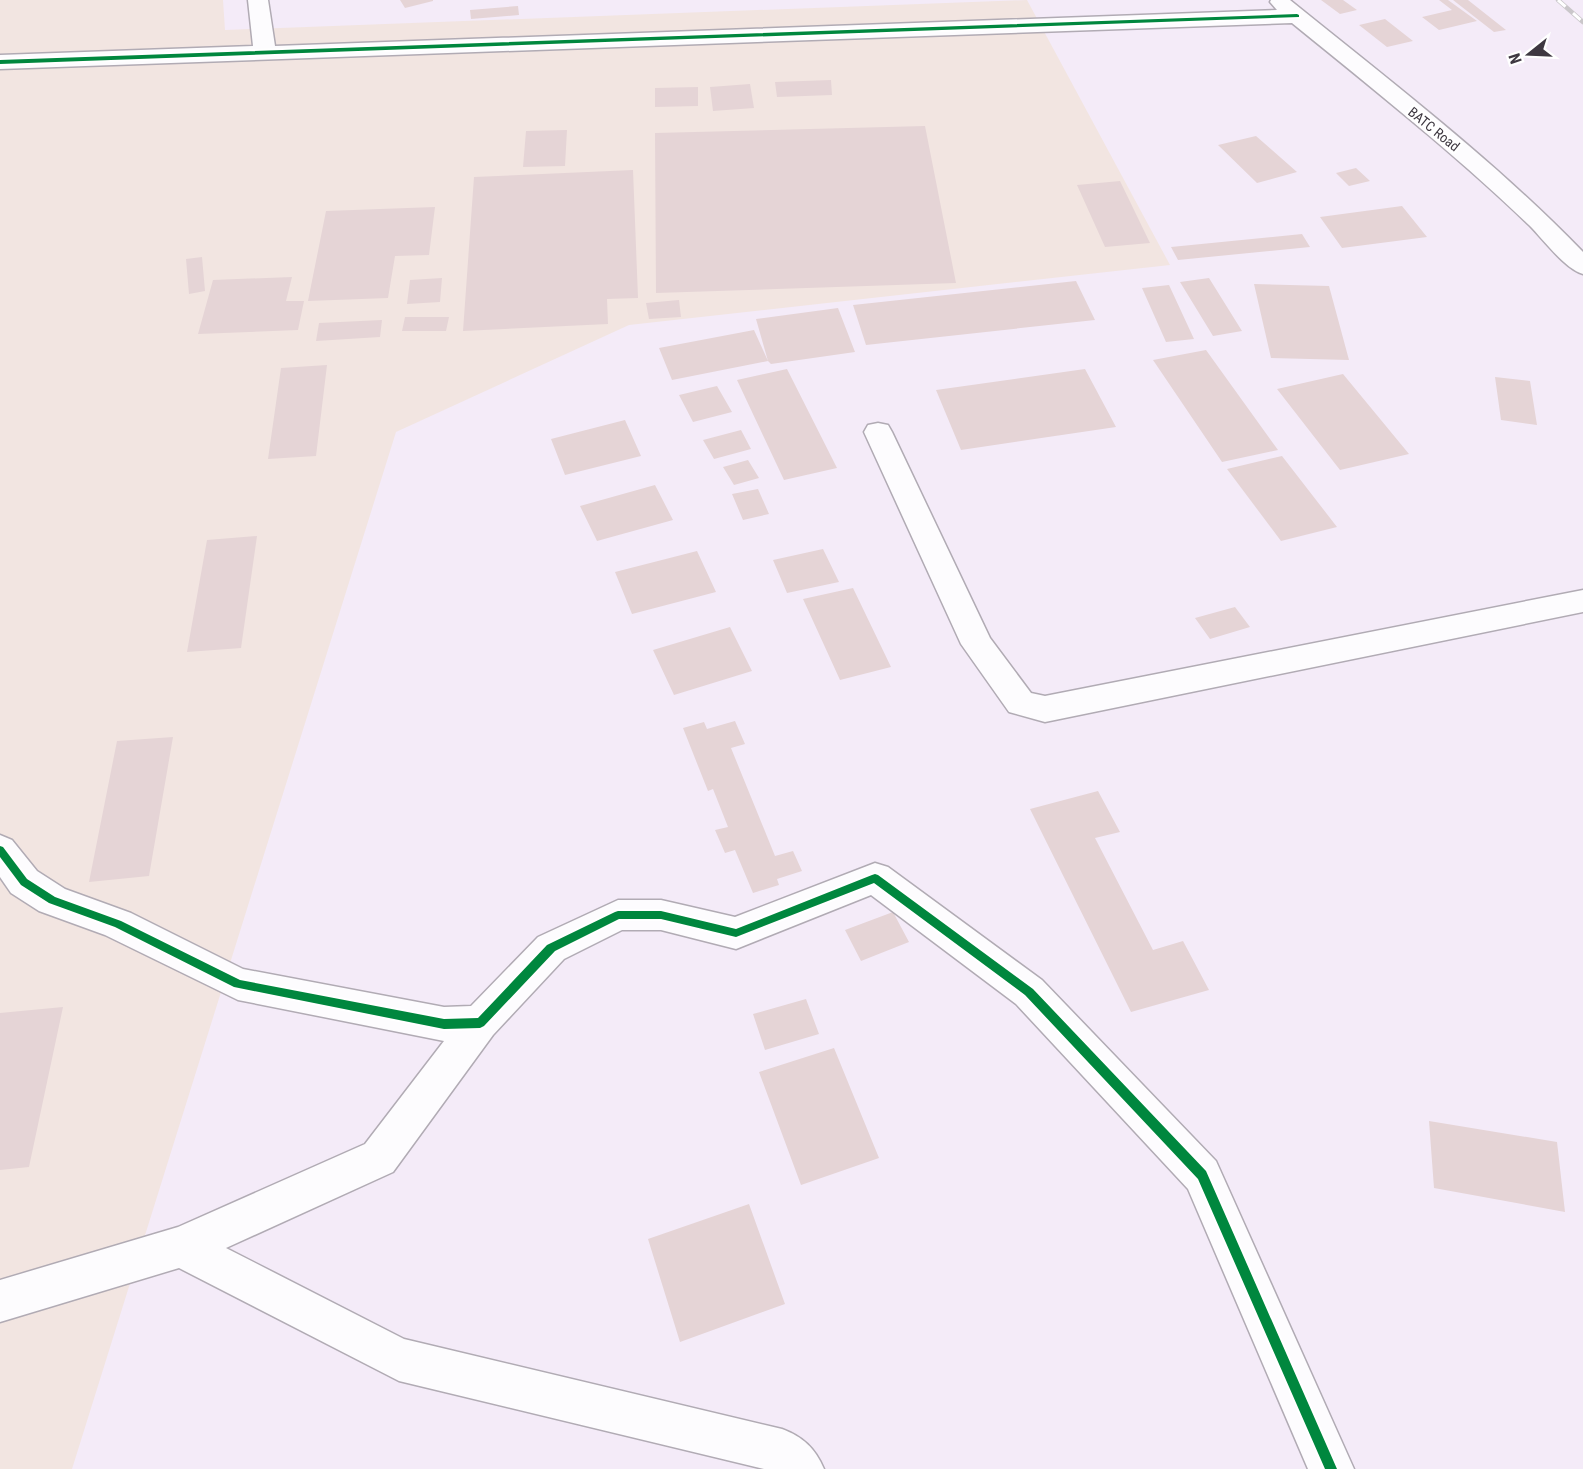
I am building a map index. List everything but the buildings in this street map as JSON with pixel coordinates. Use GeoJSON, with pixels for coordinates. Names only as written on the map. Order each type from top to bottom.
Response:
{"type":"FeatureCollection","features":[{"type":"Feature","properties":{"kind":"street"},"geometry":{"type":"LineString","coordinates":[[258,0],[265,52]]}},
{"type":"Feature","properties":{"kind":"street","name":"BATC Road"},"geometry":{"type":"LineString","coordinates":[[1278,0],[1481,168],[1542,222],[1583,266]]}},
{"type":"Feature","properties":{"kind":"street"},"geometry":{"type":"LineString","coordinates":[[0,62],[1297,16]]}},
{"type":"Feature","properties":{"kind":"street"},"geometry":{"type":"LineString","coordinates":[[878,432],[977,644],[1020,703],[1046,709],[1583,601]]}},
{"type":"Feature","properties":{"kind":"street"},"geometry":{"type":"LineString","coordinates":[[0,850],[24,882],[52,900],[118,924],[238,984],[444,1024],[480,1023]]}},
{"type":"Feature","properties":{"kind":"street"},"geometry":{"type":"LineString","coordinates":[[0,1300],[181,1247],[379,1158],[480,1023],[550,948],[618,915],[661,915],[736,933],[875,878],[1029,992],[1202,1175],[1331,1469]]}},
{"type":"Feature","properties":{"kind":"street"},"geometry":{"type":"LineString","coordinates":[[181,1247],[399,1359],[782,1451],[801,1469]]}},
{"type":"Feature","properties":{"kind":"shaded area"},"geometry":{"type":"Polygon","coordinates":[[[0,0],[223,0],[225,30],[1027,0],[1170,265],[629,325],[396,432],[72,1469],[0,1469],[0,0]]]}},
{"type":"Feature","properties":{"kind":"railway"},"geometry":{"type":"LineString","coordinates":[[1558,0],[1583,22]]}},
{"type":"Feature","properties":{"kind":"cycle path"},"geometry":{"type":"LineString","coordinates":[[0,62],[1297,16]]}},
{"type":"Feature","properties":{"kind":"cycle path"},"geometry":{"type":"LineString","coordinates":[[0,850],[24,882],[52,900],[118,924],[238,984],[444,1024],[480,1023],[551,948],[618,915],[661,915],[736,933],[875,878],[1029,992],[1202,1175],[1331,1469]]}}]}
